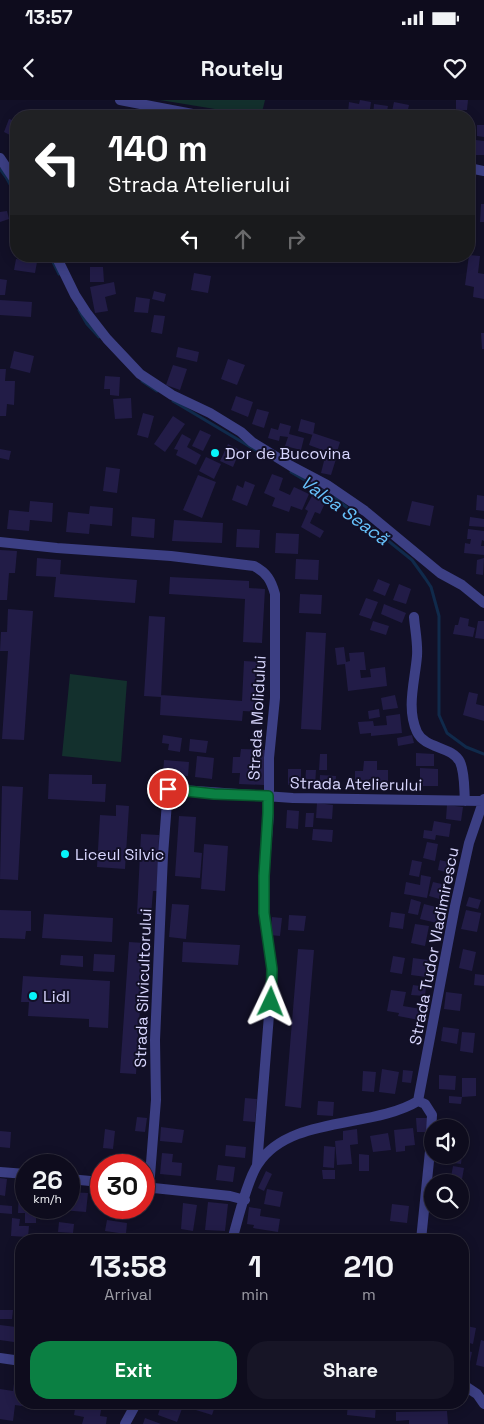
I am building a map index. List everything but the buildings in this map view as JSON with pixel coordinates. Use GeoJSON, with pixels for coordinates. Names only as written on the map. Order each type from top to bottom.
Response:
{"type":"FeatureCollection","features":[{"type":"Feature","properties":{"kind":"street"},"geometry":{"type":"LineString","coordinates":[[120,100],[172,110]]}},
{"type":"Feature","properties":{"kind":"street"},"geometry":{"type":"LineString","coordinates":[[0,158],[10,173]]}},
{"type":"Feature","properties":{"kind":"street"},"geometry":{"type":"LineString","coordinates":[[59,262],[75,295],[86,312],[107,339],[140,374],[172,395],[210,412],[242,432],[258,446],[327,485],[365,511],[440,573],[462,585],[484,603]]}},
{"type":"Feature","properties":{"kind":"street","name":"Strada Molidului"},"geometry":{"type":"LineString","coordinates":[[0,542],[234,563],[254,566],[264,571],[270,579],[275,594],[275,698],[268,796],[264,913],[272,969],[257,1165]]}},
{"type":"Feature","properties":{"kind":"street"},"geometry":{"type":"LineString","coordinates":[[414,617],[417,654],[412,689],[413,719],[416,732],[420,738],[453,755],[460,762],[465,801]]}},
{"type":"Feature","properties":{"kind":"street","name":"Strada Atelierului"},"geometry":{"type":"LineString","coordinates":[[168,789],[214,794],[293,798],[484,800]]}},
{"type":"Feature","properties":{"kind":"street","name":"Strada Silvicultorului"},"geometry":{"type":"LineString","coordinates":[[150,1154],[156,1100],[154,1040],[162,855],[168,789]]}},
{"type":"Feature","properties":{"kind":"street","name":"Strada Tudor Vladimirescu"},"geometry":{"type":"LineString","coordinates":[[418,1101],[455,906],[469,843],[484,800]]}},
{"type":"Feature","properties":{"kind":"street"},"geometry":{"type":"LineString","coordinates":[[234,1234],[257,1165],[275,1146],[287,1139],[324,1127],[390,1113],[407,1108],[418,1101],[425,1104],[432,1115],[422,1234]]}},
{"type":"Feature","properties":{"kind":"street"},"geometry":{"type":"LineString","coordinates":[[0,1172],[15,1173]]}},
{"type":"Feature","properties":{"kind":"street"},"geometry":{"type":"LineString","coordinates":[[155,1188],[230,1196],[245,1200]]}},
{"type":"Feature","properties":{"kind":"street"},"geometry":{"type":"LineString","coordinates":[[0,1358],[15,1360]]}},
{"type":"Feature","properties":{"kind":"street"},"geometry":{"type":"LineString","coordinates":[[469,1389],[477,1394],[484,1404]]}},
{"type":"Feature","properties":{"kind":"street"},"geometry":{"type":"LineString","coordinates":[[124,1424],[133,1409]]}},
{"type":"Feature","properties":{"kind":"green space"},"geometry":{"type":"Polygon","coordinates":[[[160,100],[265,100],[262,110],[221,110],[160,100]]]}},
{"type":"Feature","properties":{"kind":"green space"},"geometry":{"type":"Polygon","coordinates":[[[70,674],[127,681],[121,762],[62,756],[70,674]]]}},
{"type":"Feature","properties":{"kind":"waterway","name":"Valea Seacă"},"geometry":{"type":"LineString","coordinates":[[0,169],[10,184]]}},
{"type":"Feature","properties":{"kind":"waterway","name":"Valea Seacă"},"geometry":{"type":"LineString","coordinates":[[53,262],[59,274]]}},
{"type":"Feature","properties":{"kind":"waterway","name":"Valea Seacă"},"geometry":{"type":"LineString","coordinates":[[79,310],[87,324],[99,337]]}},
{"type":"Feature","properties":{"kind":"waterway","name":"Valea Seacă"},"geometry":{"type":"LineString","coordinates":[[142,381],[157,391]]}},
{"type":"Feature","properties":{"kind":"waterway","name":"Valea Seacă"},"geometry":{"type":"LineString","coordinates":[[173,401],[269,458]]}},
{"type":"Feature","properties":{"kind":"waterway","name":"Valea Seacă"},"geometry":{"type":"LineString","coordinates":[[291,472],[335,498],[412,560],[425,578],[431,587],[439,616],[439,715],[447,733],[466,747],[484,754]]}},
{"type":"Feature","properties":{"kind":"place","name":"Dor de Bucovina"},"geometry":{"type":"Point","coordinates":[215,453]}},
{"type":"Feature","properties":{"kind":"place","name":"Liceul Silvic"},"geometry":{"type":"Point","coordinates":[65,854]}},
{"type":"Feature","properties":{"kind":"place","name":"Lidl"},"geometry":{"type":"Point","coordinates":[33,996]}},
{"type":"Feature","properties":{"kind":"route"},"geometry":{"type":"LineString","coordinates":[[168,789],[214,794],[268,796],[264,913],[272,969],[271,1002]]}}]}
